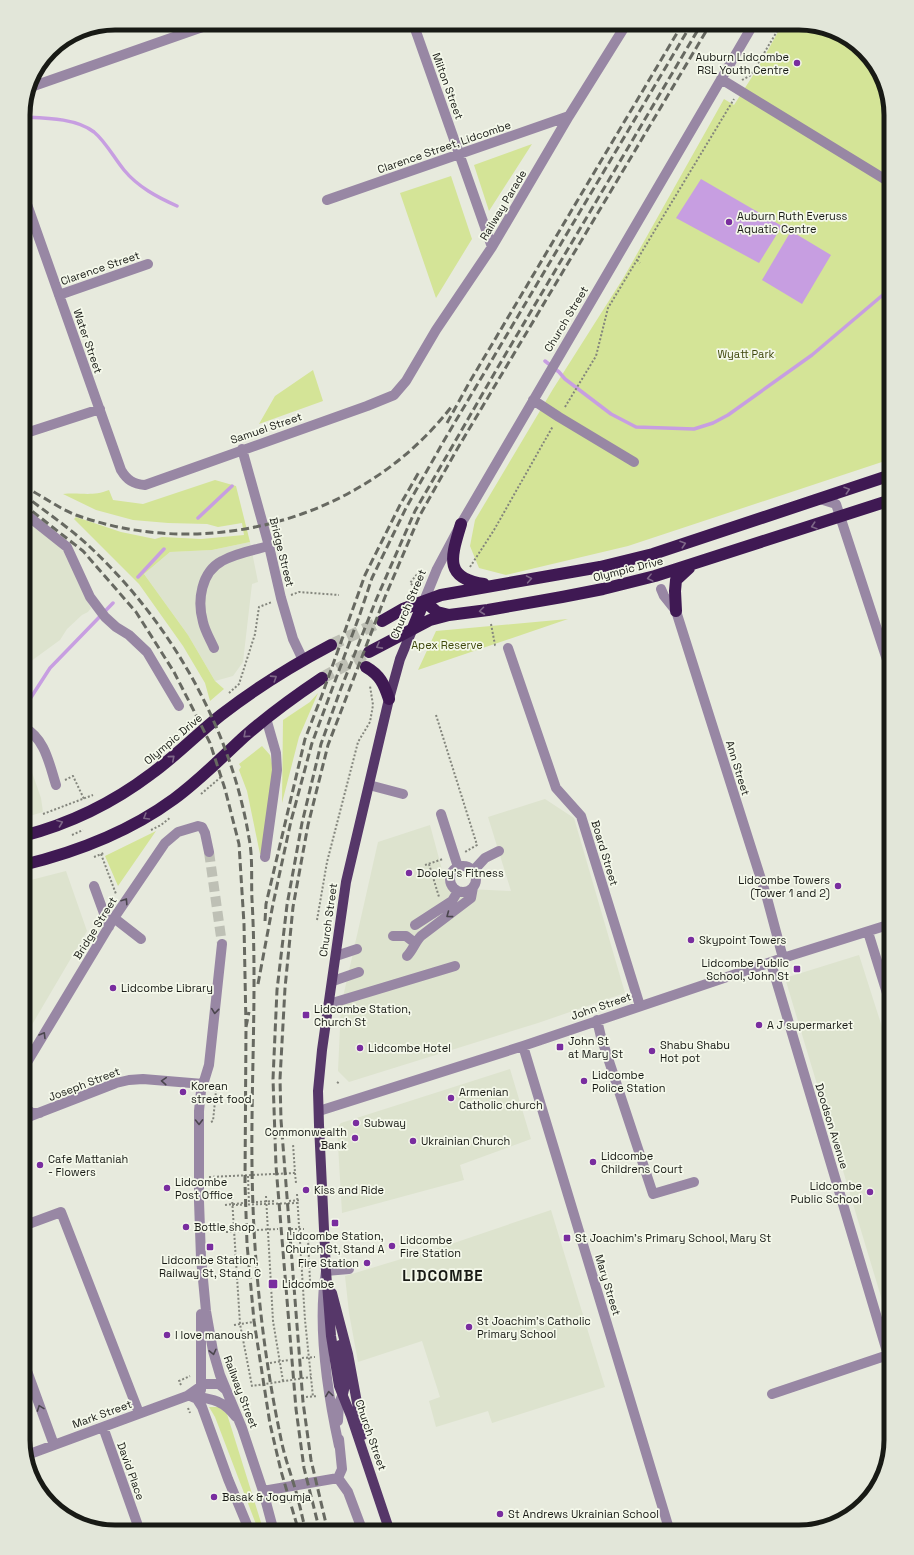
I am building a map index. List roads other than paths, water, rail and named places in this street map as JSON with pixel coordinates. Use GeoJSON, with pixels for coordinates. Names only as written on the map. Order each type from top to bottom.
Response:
{"type":"FeatureCollection","features":[{"type":"Feature","properties":{"kind":"highway","name":"Olympic Drive"},"geometry":{"type":"LineString","coordinates":[[382,620],[424,600],[446,594],[600,567],[653,554],[884,477]]}},
{"type":"Feature","properties":{"kind":"highway","name":"Olympic Drive"},"geometry":{"type":"LineString","coordinates":[[369,652],[430,620],[449,615],[488,610],[603,589],[655,576],[691,566],[884,502]]}},
{"type":"Feature","properties":{"kind":"highway"},"geometry":{"type":"LineString","coordinates":[[461,524],[453,554],[453,563],[458,574],[464,580],[491,586]]}},
{"type":"Feature","properties":{"kind":"highway"},"geometry":{"type":"LineString","coordinates":[[676,611],[676,580],[691,566]]}},
{"type":"Feature","properties":{"kind":"highway"},"geometry":{"type":"LineString","coordinates":[[424,600],[437,612],[449,615]]}},
{"type":"Feature","properties":{"kind":"highway","name":"Church Street"},"geometry":{"type":"LineString","coordinates":[[413,628],[424,600]]}},
{"type":"Feature","properties":{"kind":"highway","name":"Olympic Drive"},"geometry":{"type":"LineString","coordinates":[[30,834],[85,813],[134,786],[166,762],[238,703],[303,660],[332,645]]}},
{"type":"Feature","properties":{"kind":"highway"},"geometry":{"type":"LineString","coordinates":[[370,670],[383,682],[389,699]]}},
{"type":"Feature","properties":{"kind":"highway"},"geometry":{"type":"LineString","coordinates":[[30,863],[53,858],[89,845],[143,819],[188,788],[266,718],[322,678]]}},
{"type":"Feature","properties":{"kind":"main road","name":"Church Street"},"geometry":{"type":"LineString","coordinates":[[326,1271],[318,1111],[319,1074],[346,882],[389,699],[400,659],[413,628]]}},
{"type":"Feature","properties":{"kind":"main road"},"geometry":{"type":"LineString","coordinates":[[326,1271],[344,1335],[361,1428],[376,1489]]}},
{"type":"Feature","properties":{"kind":"main road"},"geometry":{"type":"LineString","coordinates":[[326,1271],[331,1336],[338,1382],[342,1394]]}},
{"type":"Feature","properties":{"kind":"main road"},"geometry":{"type":"LineString","coordinates":[[332,1292],[346,1382],[342,1394]]}},
{"type":"Feature","properties":{"kind":"main road","name":"Church Street"},"geometry":{"type":"LineString","coordinates":[[342,1394],[388,1525]]}},
{"type":"Feature","properties":{"kind":"street"},"geometry":{"type":"LineString","coordinates":[[36,85],[194,30]]}},
{"type":"Feature","properties":{"kind":"street","name":"Milton Street"},"geometry":{"type":"LineString","coordinates":[[415,30],[492,247]]}},
{"type":"Feature","properties":{"kind":"street","name":"Railway Parade"},"geometry":{"type":"LineString","coordinates":[[394,394],[406,381],[436,330],[492,247],[569,116],[623,30]]}},
{"type":"Feature","properties":{"kind":"street","name":"Church Street"},"geometry":{"type":"LineString","coordinates":[[424,600],[437,569],[461,524],[555,362],[604,282],[750,30]]}},
{"type":"Feature","properties":{"kind":"street"},"geometry":{"type":"LineString","coordinates":[[721,80],[884,179]]}},
{"type":"Feature","properties":{"kind":"street","name":"Clarence Street, Lidcombe"},"geometry":{"type":"LineString","coordinates":[[327,200],[569,116]]}},
{"type":"Feature","properties":{"kind":"street","name":"Water Street"},"geometry":{"type":"LineString","coordinates":[[30,212],[121,470],[125,477],[131,482],[145,484]]}},
{"type":"Feature","properties":{"kind":"street","name":"Clarence Street"},"geometry":{"type":"LineString","coordinates":[[59,295],[148,264]]}},
{"type":"Feature","properties":{"kind":"street","name":"Samuel Street"},"geometry":{"type":"LineString","coordinates":[[145,484],[367,406],[394,394]]}},
{"type":"Feature","properties":{"kind":"street"},"geometry":{"type":"LineString","coordinates":[[533,400],[634,462]]}},
{"type":"Feature","properties":{"kind":"street"},"geometry":{"type":"LineString","coordinates":[[30,432],[100,409]]}},
{"type":"Feature","properties":{"kind":"street","name":"Bridge Street"},"geometry":{"type":"LineString","coordinates":[[242,449],[269,546],[281,598],[293,639],[303,660]]}},
{"type":"Feature","properties":{"kind":"street"},"geometry":{"type":"LineString","coordinates":[[820,498],[836,504],[884,650]]}},
{"type":"Feature","properties":{"kind":"street"},"geometry":{"type":"LineString","coordinates":[[30,518],[67,547],[84,587],[97,606],[116,628],[129,635],[147,652],[179,706]]}},
{"type":"Feature","properties":{"kind":"street"},"geometry":{"type":"LineString","coordinates":[[214,648],[203,622],[201,596],[203,583],[214,566],[222,561],[233,556],[269,546]]}},
{"type":"Feature","properties":{"kind":"street","name":"Ann Street"},"geometry":{"type":"LineString","coordinates":[[661,589],[664,596],[676,611],[767,898],[783,958]]}},
{"type":"Feature","properties":{"kind":"street","name":"Board Street"},"geometry":{"type":"LineString","coordinates":[[508,648],[556,788],[581,816],[640,1006]]}},
{"type":"Feature","properties":{"kind":"street"},"geometry":{"type":"LineString","coordinates":[[265,857],[277,770],[276,753],[266,718]]}},
{"type":"Feature","properties":{"kind":"street"},"geometry":{"type":"LineString","coordinates":[[30,730],[40,742],[45,751],[56,785]]}},
{"type":"Feature","properties":{"kind":"street"},"geometry":{"type":"LineString","coordinates":[[369,785],[402,794]]}},
{"type":"Feature","properties":{"kind":"street"},"geometry":{"type":"LineString","coordinates":[[441,814],[458,867]]}},
{"type":"Feature","properties":{"kind":"street","name":"Bridge Street"},"geometry":{"type":"LineString","coordinates":[[30,1057],[111,923],[159,850],[172,836],[193,826],[202,827],[205,833],[209,852]]}},
{"type":"Feature","properties":{"kind":"street"},"geometry":{"type":"LineString","coordinates":[[473,871],[485,858],[499,851]]}},
{"type":"Feature","properties":{"kind":"street"},"geometry":{"type":"LineString","coordinates":[[407,956],[412,951],[415,943],[421,936],[471,898],[476,879],[473,871],[466,866],[458,867],[450,877],[452,885],[458,891],[466,891],[473,887]]}},
{"type":"Feature","properties":{"kind":"street"},"geometry":{"type":"LineString","coordinates":[[94,886],[111,923],[141,938]]}},
{"type":"Feature","properties":{"kind":"street"},"geometry":{"type":"LineString","coordinates":[[415,925],[452,902],[458,891]]}},
{"type":"Feature","properties":{"kind":"street","name":"John Street"},"geometry":{"type":"LineString","coordinates":[[318,1111],[523,1046],[783,958],[884,926]]}},
{"type":"Feature","properties":{"kind":"street"},"geometry":{"type":"LineString","coordinates":[[868,932],[884,983]]}},
{"type":"Feature","properties":{"kind":"street"},"geometry":{"type":"LineString","coordinates":[[392,936],[406,936],[415,943]]}},
{"type":"Feature","properties":{"kind":"street","name":"Railway Street"},"geometry":{"type":"LineString","coordinates":[[201,1386],[199,1111],[203,1084],[209,1065],[222,944]]}},
{"type":"Feature","properties":{"kind":"street"},"geometry":{"type":"LineString","coordinates":[[336,956],[357,949]]}},
{"type":"Feature","properties":{"kind":"street","name":"Doodson Avenue"},"geometry":{"type":"LineString","coordinates":[[771,963],[884,1340]]}},
{"type":"Feature","properties":{"kind":"street"},"geometry":{"type":"LineString","coordinates":[[329,1004],[455,966]]}},
{"type":"Feature","properties":{"kind":"street"},"geometry":{"type":"LineString","coordinates":[[333,981],[359,972]]}},
{"type":"Feature","properties":{"kind":"street"},"geometry":{"type":"LineString","coordinates":[[597,1020],[653,1194],[694,1182]]}},
{"type":"Feature","properties":{"kind":"street","name":"Mary Street"},"geometry":{"type":"LineString","coordinates":[[523,1046],[668,1525]]}},
{"type":"Feature","properties":{"kind":"street","name":"Joseph Street"},"geometry":{"type":"LineString","coordinates":[[30,1117],[116,1083],[129,1080],[203,1084]]}},
{"type":"Feature","properties":{"kind":"street"},"geometry":{"type":"LineString","coordinates":[[30,1111],[40,1113]]}},
{"type":"Feature","properties":{"kind":"street"},"geometry":{"type":"LineString","coordinates":[[30,1223],[61,1212],[139,1413]]}},
{"type":"Feature","properties":{"kind":"street","name":"Railway Street"},"geometry":{"type":"LineString","coordinates":[[201,1258],[206,1311],[213,1351],[220,1375],[242,1428],[263,1491],[272,1525]]}},
{"type":"Feature","properties":{"kind":"street"},"geometry":{"type":"LineString","coordinates":[[339,1446],[333,1420],[327,1378],[323,1308],[326,1271],[349,1269]]}},
{"type":"Feature","properties":{"kind":"street"},"geometry":{"type":"LineString","coordinates":[[772,1394],[884,1362]]}},
{"type":"Feature","properties":{"kind":"street"},"geometry":{"type":"LineString","coordinates":[[30,1379],[54,1445]]}},
{"type":"Feature","properties":{"kind":"street"},"geometry":{"type":"LineString","coordinates":[[201,1386],[208,1383],[216,1383],[228,1392]]}},
{"type":"Feature","properties":{"kind":"street","name":"Mark Street"},"geometry":{"type":"LineString","coordinates":[[31,1453],[139,1413],[194,1399],[201,1386]]}},
{"type":"Feature","properties":{"kind":"street","name":"Church Street"},"geometry":{"type":"LineString","coordinates":[[338,1478],[342,1470],[339,1446],[338,1408],[342,1394]]}},
{"type":"Feature","properties":{"kind":"street"},"geometry":{"type":"LineString","coordinates":[[242,1428],[232,1412],[222,1403],[216,1400],[194,1399],[247,1525]]}},
{"type":"Feature","properties":{"kind":"street","name":"David Place"},"geometry":{"type":"LineString","coordinates":[[103,1427],[138,1523]]}},
{"type":"Feature","properties":{"kind":"street"},"geometry":{"type":"LineString","coordinates":[[263,1491],[338,1478],[348,1492],[360,1525]]}},
{"type":"Feature","properties":{"kind":"waterway"},"geometry":{"type":"LineString","coordinates":[[30,117],[69,121],[87,127],[102,140],[124,170],[135,182],[155,195],[177,206]]}},
{"type":"Feature","properties":{"kind":"waterway"},"geometry":{"type":"LineString","coordinates":[[545,361],[565,379],[611,414],[636,427],[694,429],[713,423],[728,415],[812,355],[884,294]]}},
{"type":"Feature","properties":{"kind":"waterway"},"geometry":{"type":"LineString","coordinates":[[198,518],[232,486]]}},
{"type":"Feature","properties":{"kind":"waterway"},"geometry":{"type":"LineString","coordinates":[[138,577],[164,549]]}},
{"type":"Feature","properties":{"kind":"waterway"},"geometry":{"type":"LineString","coordinates":[[30,699],[50,668],[113,603]]}},
{"type":"Feature","properties":{"kind":"tunnel"},"geometry":{"type":"LineString","coordinates":[[331,645],[382,621]]}},
{"type":"Feature","properties":{"kind":"tunnel"},"geometry":{"type":"LineString","coordinates":[[322,678],[369,652]]}},
{"type":"Feature","properties":{"kind":"tunnel"},"geometry":{"type":"LineString","coordinates":[[209,852],[222,944]]}},
{"type":"Feature","properties":{"kind":"railway"},"geometry":{"type":"LineString","coordinates":[[447,423],[469,383],[679,30]]}},
{"type":"Feature","properties":{"kind":"railway"},"geometry":{"type":"LineString","coordinates":[[258,984],[291,821],[312,743],[372,578],[406,508],[442,444],[688,30]]}},
{"type":"Feature","properties":{"kind":"railway"},"geometry":{"type":"LineString","coordinates":[[318,1525],[304,1468],[296,1409],[276,1166],[273,1079],[277,990],[287,905],[302,823],[321,744],[376,600],[415,511],[498,367],[698,30]]}},
{"type":"Feature","properties":{"kind":"railway"},"geometry":{"type":"LineString","coordinates":[[326,1525],[311,1460],[303,1402],[281,1120],[280,1079],[285,988],[293,907],[308,825],[328,745],[385,597],[420,515],[456,451],[707,30]]}},
{"type":"Feature","properties":{"kind":"railway"},"geometry":{"type":"LineString","coordinates":[[30,490],[76,515],[127,529],[179,534],[231,531],[282,520],[330,502],[376,477],[417,445],[452,406]]}},
{"type":"Feature","properties":{"kind":"railway"},"geometry":{"type":"LineString","coordinates":[[265,921],[266,904],[305,739],[365,575],[400,505],[419,472]]}},
{"type":"Feature","properties":{"kind":"railway"},"geometry":{"type":"LineString","coordinates":[[30,499],[66,526],[90,547],[119,577],[146,609],[171,643],[193,680],[212,718],[228,757],[240,797],[249,838],[251,861],[254,966],[252,1165],[254,1234],[260,1303],[274,1405],[283,1447],[304,1525]]}},
{"type":"Feature","properties":{"kind":"railway"},"geometry":{"type":"LineString","coordinates":[[30,509],[83,551],[136,612],[174,672],[195,713],[210,743],[225,789],[239,844],[244,924],[246,1027],[245,1183],[247,1244],[254,1321],[270,1424],[281,1471],[297,1525]]}},
{"type":"Feature","properties":{"kind":"railway"},"geometry":{"type":"LineString","coordinates":[[246,1027],[249,1012]]}},
{"type":"Feature","properties":{"kind":"place","name":"Auburn Lidcombe RSL Youth Centre"},"geometry":{"type":"Point","coordinates":[797,63]}},
{"type":"Feature","properties":{"kind":"place","name":"Auburn Ruth Everuss Aquatic Centre"},"geometry":{"type":"Point","coordinates":[729,222]}},
{"type":"Feature","properties":{"kind":"place","name":"Dooley's Fitness"},"geometry":{"type":"Point","coordinates":[409,873]}},
{"type":"Feature","properties":{"kind":"place","name":"Lidcombe Towers (Tower 1 and 2)"},"geometry":{"type":"Point","coordinates":[838,886]}},
{"type":"Feature","properties":{"kind":"place","name":"Skypoint Towers"},"geometry":{"type":"Point","coordinates":[691,940]}},
{"type":"Feature","properties":{"kind":"place","name":"Lidcombe Public School, John St"},"geometry":{"type":"Point","coordinates":[797,969]}},
{"type":"Feature","properties":{"kind":"place","name":"Lidcombe Library"},"geometry":{"type":"Point","coordinates":[113,988]}},
{"type":"Feature","properties":{"kind":"place","name":"Lidcombe Station, Church St"},"geometry":{"type":"Point","coordinates":[306,1015]}},
{"type":"Feature","properties":{"kind":"place","name":"A J supermarket"},"geometry":{"type":"Point","coordinates":[759,1025]}},
{"type":"Feature","properties":{"kind":"place","name":"John St at Mary St"},"geometry":{"type":"Point","coordinates":[560,1047]}},
{"type":"Feature","properties":{"kind":"place","name":"Lidcombe Hotel"},"geometry":{"type":"Point","coordinates":[360,1048]}},
{"type":"Feature","properties":{"kind":"place","name":"Shabu Shabu Hot pot"},"geometry":{"type":"Point","coordinates":[652,1051]}},
{"type":"Feature","properties":{"kind":"place","name":"Lidcombe Police Station"},"geometry":{"type":"Point","coordinates":[584,1081]}},
{"type":"Feature","properties":{"kind":"place","name":"Korean street food"},"geometry":{"type":"Point","coordinates":[183,1092]}},
{"type":"Feature","properties":{"kind":"place","name":"Armenian Catholic church"},"geometry":{"type":"Point","coordinates":[451,1098]}},
{"type":"Feature","properties":{"kind":"place","name":"Subway"},"geometry":{"type":"Point","coordinates":[356,1123]}},
{"type":"Feature","properties":{"kind":"place","name":"Commonwealth Bank"},"geometry":{"type":"Point","coordinates":[355,1138]}},
{"type":"Feature","properties":{"kind":"place","name":"Ukrainian Church"},"geometry":{"type":"Point","coordinates":[413,1141]}},
{"type":"Feature","properties":{"kind":"place","name":"Lidcombe Childrens Court"},"geometry":{"type":"Point","coordinates":[593,1162]}},
{"type":"Feature","properties":{"kind":"place","name":"Cafe Mattaniah - Flowers"},"geometry":{"type":"Point","coordinates":[40,1165]}},
{"type":"Feature","properties":{"kind":"place","name":"Lidcombe Post Office"},"geometry":{"type":"Point","coordinates":[167,1188]}},
{"type":"Feature","properties":{"kind":"place","name":"Kiss and Ride"},"geometry":{"type":"Point","coordinates":[306,1190]}},
{"type":"Feature","properties":{"kind":"place","name":"Lidcombe Public School"},"geometry":{"type":"Point","coordinates":[870,1192]}},
{"type":"Feature","properties":{"kind":"place","name":"Lidcombe Station, Church St, Stand A"},"geometry":{"type":"Point","coordinates":[335,1223]}},
{"type":"Feature","properties":{"kind":"place","name":"Bottle shop"},"geometry":{"type":"Point","coordinates":[186,1227]}},
{"type":"Feature","properties":{"kind":"place","name":"St Joachim's Primary School, Mary St"},"geometry":{"type":"Point","coordinates":[567,1238]}},
{"type":"Feature","properties":{"kind":"place","name":"Lidcombe Fire Station"},"geometry":{"type":"Point","coordinates":[392,1246]}},
{"type":"Feature","properties":{"kind":"place","name":"Lidcombe Station, Railway St, Stand C"},"geometry":{"type":"Point","coordinates":[210,1247]}},
{"type":"Feature","properties":{"kind":"place","name":"Fire Station"},"geometry":{"type":"Point","coordinates":[367,1263]}},
{"type":"Feature","properties":{"kind":"place","name":"Lidcombe"},"geometry":{"type":"Point","coordinates":[273,1284]}},
{"type":"Feature","properties":{"kind":"place","name":"St Joachim's Catholic Primary School"},"geometry":{"type":"Point","coordinates":[469,1327]}},
{"type":"Feature","properties":{"kind":"place","name":"I love manoush"},"geometry":{"type":"Point","coordinates":[167,1335]}},
{"type":"Feature","properties":{"kind":"place","name":"Basak & Jogumja"},"geometry":{"type":"Point","coordinates":[214,1497]}},
{"type":"Feature","properties":{"kind":"place","name":"St Andrews Ukrainian School"},"geometry":{"type":"Point","coordinates":[500,1514]}},
{"type":"Feature","properties":{"kind":"district","name":"LIDCOMBE"},"geometry":{"type":"Point","coordinates":[443,1275]}},
{"type":"Feature","properties":{"kind":"park label","name":"Wyatt Park"},"geometry":{"type":"Point","coordinates":[746,354]}},
{"type":"Feature","properties":{"kind":"park label","name":"Apex Reserve"},"geometry":{"type":"Point","coordinates":[447,645]}}]}
